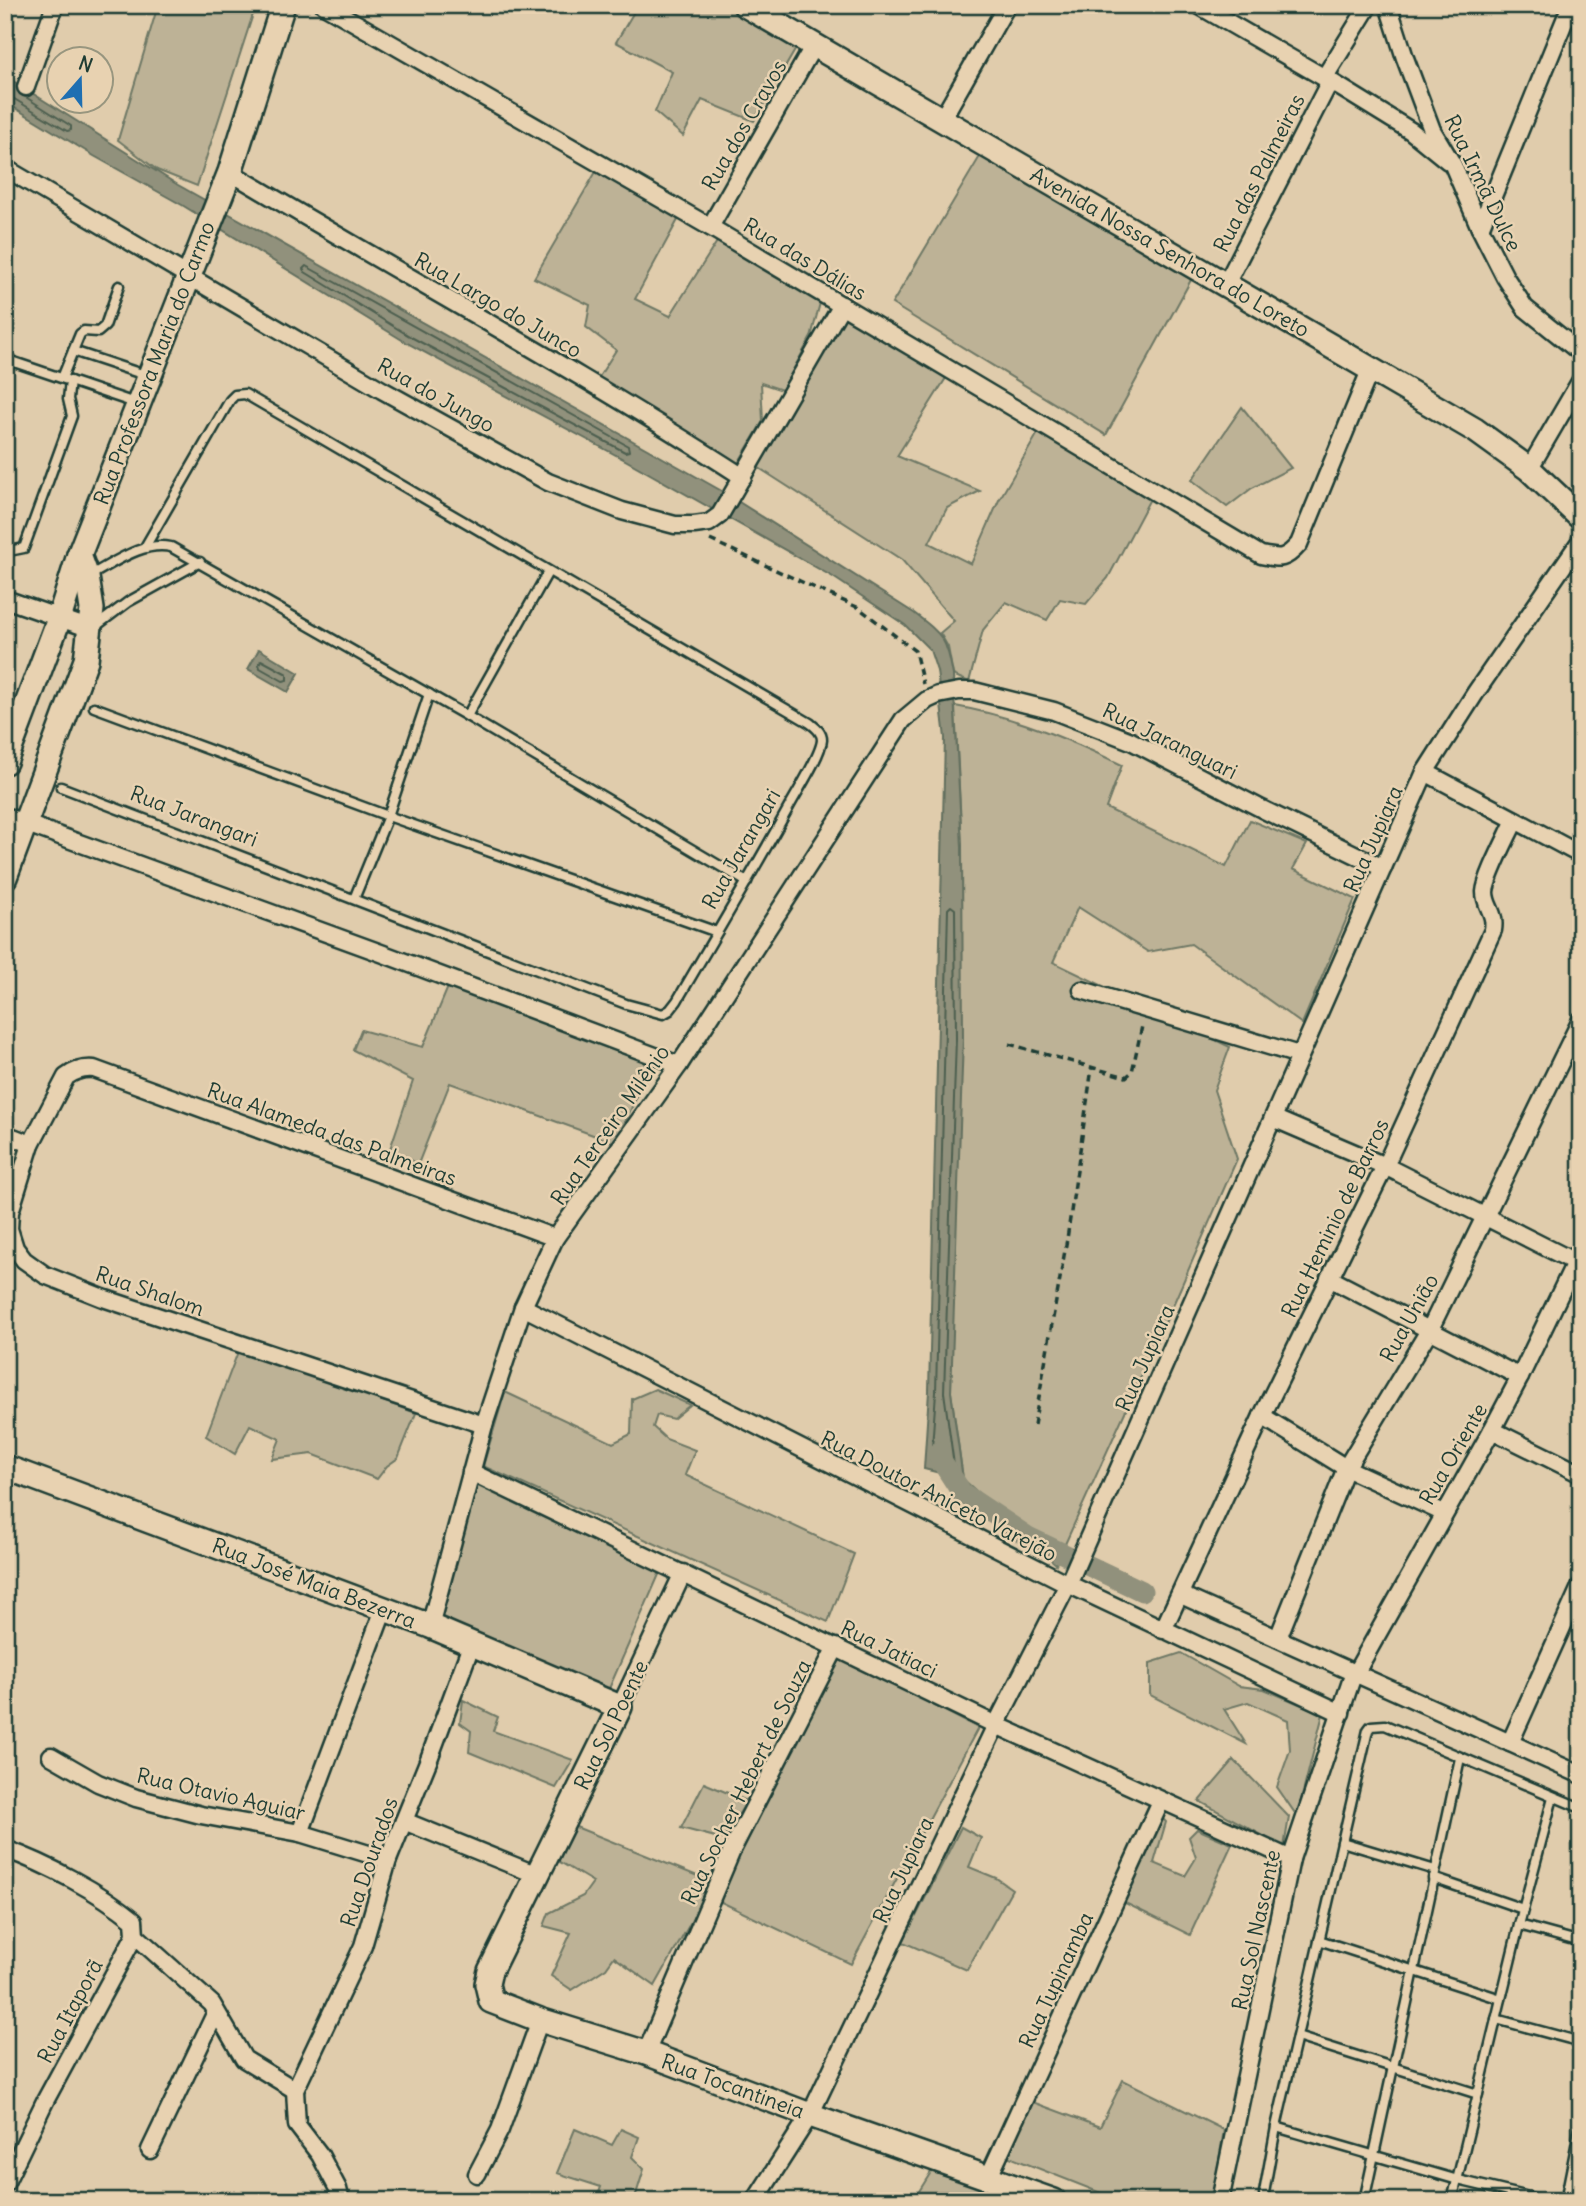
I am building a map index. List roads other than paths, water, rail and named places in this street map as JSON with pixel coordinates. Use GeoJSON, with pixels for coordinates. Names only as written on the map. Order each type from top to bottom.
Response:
{"type":"FeatureCollection","features":[{"type":"Feature","properties":{"kind":"street"},"geometry":{"type":"LineString","coordinates":[[26,88],[55,5]]}},
{"type":"Feature","properties":{"kind":"street","name":"Rua Professora Maria do Carmo"},"geometry":{"type":"LineString","coordinates":[[5,762],[59,619],[77,583],[79,555],[230,172],[283,5]]}},
{"type":"Feature","properties":{"kind":"street","name":"Rua das Dálias"},"geometry":{"type":"LineString","coordinates":[[324,5],[710,227],[1261,555],[1279,558],[1290,555],[1299,544],[1371,368]]}},
{"type":"Feature","properties":{"kind":"street","name":"Avenida Nossa Senhora do Loreto"},"geometry":{"type":"LineString","coordinates":[[745,5],[1475,430],[1529,469],[1581,518]]}},
{"type":"Feature","properties":{"kind":"street"},"geometry":{"type":"LineString","coordinates":[[941,121],[1007,5]]}},
{"type":"Feature","properties":{"kind":"street"},"geometry":{"type":"LineString","coordinates":[[1198,5],[1411,131],[1453,165]]}},
{"type":"Feature","properties":{"kind":"street","name":"Rua das Palmeiras"},"geometry":{"type":"LineString","coordinates":[[1226,284],[1330,81],[1326,79],[1329,70],[1369,5]]}},
{"type":"Feature","properties":{"kind":"street","name":"Rua Irmã Dulce"},"geometry":{"type":"LineString","coordinates":[[1388,5],[1432,130],[1453,165],[1505,277],[1525,308],[1581,353]]}},
{"type":"Feature","properties":{"kind":"street"},"geometry":{"type":"LineString","coordinates":[[1480,228],[1571,5]]}},
{"type":"Feature","properties":{"kind":"street","name":"Rua dos Cravos"},"geometry":{"type":"LineString","coordinates":[[710,227],[814,45]]}},
{"type":"Feature","properties":{"kind":"street","name":"Rua do Jungo"},"geometry":{"type":"LineString","coordinates":[[5,168],[382,390],[548,482],[622,511],[675,525],[709,523],[720,515],[739,484]]}},
{"type":"Feature","properties":{"kind":"street","name":"Rua Largo do Junco"},"geometry":{"type":"LineString","coordinates":[[230,172],[371,257],[590,382],[739,484]]}},
{"type":"Feature","properties":{"kind":"street"},"geometry":{"type":"LineString","coordinates":[[739,484],[842,305]]}},
{"type":"Feature","properties":{"kind":"street"},"geometry":{"type":"LineString","coordinates":[[1529,469],[1581,380]]}},
{"type":"Feature","properties":{"kind":"street","name":"Rua Jupiara"},"geometry":{"type":"LineString","coordinates":[[755,2201],[810,2115],[996,1725],[1071,1577],[1425,772],[1476,692],[1581,540]]}},
{"type":"Feature","properties":{"kind":"street","name":"Rua Professora Maria do Carmo"},"geometry":{"type":"LineString","coordinates":[[5,877],[15,820],[86,660],[92,608],[77,583]]}},
{"type":"Feature","properties":{"kind":"street"},"geometry":{"type":"LineString","coordinates":[[5,600],[91,629]]}},
{"type":"Feature","properties":{"kind":"street","name":"Rua Jaranguari"},"geometry":{"type":"LineString","coordinates":[[933,697],[959,691],[974,691],[1054,711],[1131,741],[1383,868]]}},
{"type":"Feature","properties":{"kind":"street","name":"Rua Terceiro Milênio"},"geometry":{"type":"LineString","coordinates":[[430,1626],[484,1425],[523,1307],[555,1238],[680,1065],[903,720],[933,697]]}},
{"type":"Feature","properties":{"kind":"street"},"geometry":{"type":"LineString","coordinates":[[1425,772],[1581,855]]}},
{"type":"Feature","properties":{"kind":"street"},"geometry":{"type":"LineString","coordinates":[[15,820],[680,1065]]}},
{"type":"Feature","properties":{"kind":"street","name":"Rua Heminio de Barros"},"geometry":{"type":"LineString","coordinates":[[1165,1625],[1262,1416],[1385,1166],[1493,930],[1494,917],[1486,899],[1486,886],[1515,820]]}},
{"type":"Feature","properties":{"kind":"street"},"geometry":{"type":"LineString","coordinates":[[1082,990],[1299,1055]]}},
{"type":"Feature","properties":{"kind":"street","name":"Rua União"},"geometry":{"type":"LineString","coordinates":[[1278,1638],[1346,1468],[1430,1329],[1581,1020]]}},
{"type":"Feature","properties":{"kind":"street","name":"Rua Shalom"},"geometry":{"type":"LineString","coordinates":[[94,1069],[84,1068],[66,1077],[31,1144],[10,1212],[9,1229],[15,1248],[24,1261],[46,1275],[103,1298],[484,1425]]}},
{"type":"Feature","properties":{"kind":"street","name":"Rua Alameda das Palmeiras"},"geometry":{"type":"LineString","coordinates":[[94,1069],[555,1238]]}},
{"type":"Feature","properties":{"kind":"street"},"geometry":{"type":"LineString","coordinates":[[1273,1118],[1385,1166],[1485,1216],[1578,1256]]}},
{"type":"Feature","properties":{"kind":"street"},"geometry":{"type":"LineString","coordinates":[[5,1134],[31,1144]]}},
{"type":"Feature","properties":{"kind":"street","name":"Rua Oriente"},"geometry":{"type":"LineString","coordinates":[[1352,1678],[1492,1430],[1578,1256]]}},
{"type":"Feature","properties":{"kind":"street"},"geometry":{"type":"LineString","coordinates":[[1329,1278],[1520,1377]]}},
{"type":"Feature","properties":{"kind":"street","name":"Rua Doutor Aniceto Varejão"},"geometry":{"type":"LineString","coordinates":[[523,1307],[1165,1625],[1343,1707]]}},
{"type":"Feature","properties":{"kind":"street"},"geometry":{"type":"LineString","coordinates":[[1262,1416],[1346,1468],[1444,1513]]}},
{"type":"Feature","properties":{"kind":"street"},"geometry":{"type":"LineString","coordinates":[[1492,1430],[1581,1474]]}},
{"type":"Feature","properties":{"kind":"street","name":"Rua José Maia Bezerra"},"geometry":{"type":"LineString","coordinates":[[5,1467],[430,1626],[621,1707]]}},
{"type":"Feature","properties":{"kind":"street","name":"Rua Jatiaci"},"geometry":{"type":"LineString","coordinates":[[471,1472],[996,1725],[1291,1859]]}},
{"type":"Feature","properties":{"kind":"street","name":"Rua Sol Poente"},"geometry":{"type":"LineString","coordinates":[[513,1923],[621,1707],[683,1573]]}},
{"type":"Feature","properties":{"kind":"street"},"geometry":{"type":"LineString","coordinates":[[1510,1744],[1581,1585]]}},
{"type":"Feature","properties":{"kind":"street"},"geometry":{"type":"LineString","coordinates":[[1179,1599],[1278,1638],[1352,1678],[1581,1775]]}},
{"type":"Feature","properties":{"kind":"street"},"geometry":{"type":"LineString","coordinates":[[300,1833],[384,1609]]}},
{"type":"Feature","properties":{"kind":"street","name":"Rua Dourados"},"geometry":{"type":"LineString","coordinates":[[295,2090],[363,1946],[388,1860],[472,1643]]}},
{"type":"Feature","properties":{"kind":"street","name":"Rua Socher Hebert de Souza"},"geometry":{"type":"LineString","coordinates":[[646,2053],[733,1848],[836,1647]]}},
{"type":"Feature","properties":{"kind":"street","name":"Rua Sol Nascente"},"geometry":{"type":"LineString","coordinates":[[1220,2201],[1291,1859],[1352,1678]]}},
{"type":"Feature","properties":{"kind":"street","name":"Rua Otavio Aguiar"},"geometry":{"type":"LineString","coordinates":[[51,1756],[98,1783],[136,1798],[201,1815],[300,1833],[388,1860]]}},
{"type":"Feature","properties":{"kind":"street","name":"Rua Tupinamba"},"geometry":{"type":"LineString","coordinates":[[989,2176],[1161,1801]]}},
{"type":"Feature","properties":{"kind":"street"},"geometry":{"type":"LineString","coordinates":[[404,1821],[537,1875]]}},
{"type":"Feature","properties":{"kind":"street"},"geometry":{"type":"LineString","coordinates":[[5,1849],[26,1856],[114,1904],[134,1920],[135,1935],[212,2004],[244,2059],[295,2090],[297,2124],[320,2155],[338,2189],[341,2201]]}},
{"type":"Feature","properties":{"kind":"street","name":"Rua Tocantineia"},"geometry":{"type":"LineString","coordinates":[[513,1923],[490,1971],[487,1984],[491,2001],[540,2020],[646,2053],[810,2115],[1054,2201]]}},
{"type":"Feature","properties":{"kind":"street","name":"Rua Itaporã"},"geometry":{"type":"LineString","coordinates":[[5,2184],[45,2101],[135,1935]]}},
{"type":"Feature","properties":{"kind":"street"},"geometry":{"type":"LineString","coordinates":[[150,2150],[216,2012]]}},
{"type":"Feature","properties":{"kind":"street"},"geometry":{"type":"LineString","coordinates":[[477,2174],[500,2130],[540,2020]]}},
{"type":"Feature","properties":{"kind":"lane"},"geometry":{"type":"LineString","coordinates":[[5,547],[14,550],[24,548],[72,416],[66,380],[73,351],[80,334],[84,331],[98,331],[105,326],[119,286]]}},
{"type":"Feature","properties":{"kind":"lane"},"geometry":{"type":"LineString","coordinates":[[73,351],[149,377]]}},
{"type":"Feature","properties":{"kind":"lane"},"geometry":{"type":"LineString","coordinates":[[5,359],[139,404]]}},
{"type":"Feature","properties":{"kind":"lane","name":"Rua Jarangari"},"geometry":{"type":"LineString","coordinates":[[61,788],[626,1004],[663,1014],[677,1001],[747,882],[820,747],[822,739],[819,731],[810,723],[245,394],[235,395],[230,400],[145,547]]}},
{"type":"Feature","properties":{"kind":"lane"},"geometry":{"type":"LineString","coordinates":[[77,583],[145,547],[157,544],[171,547],[467,716],[747,882]]}},
{"type":"Feature","properties":{"kind":"lane"},"geometry":{"type":"LineString","coordinates":[[91,629],[128,602],[200,562]]}},
{"type":"Feature","properties":{"kind":"lane"},"geometry":{"type":"LineString","coordinates":[[467,716],[548,572]]}},
{"type":"Feature","properties":{"kind":"lane"},"geometry":{"type":"LineString","coordinates":[[354,899],[388,816],[429,694]]}},
{"type":"Feature","properties":{"kind":"lane"},"geometry":{"type":"LineString","coordinates":[[94,707],[388,816],[717,932]]}},
{"type":"Feature","properties":{"kind":"lane"},"geometry":{"type":"LineString","coordinates":[[1265,2201],[1264,2193],[1276,2127],[1371,1726],[1385,1725],[1581,1808]]}},
{"type":"Feature","properties":{"kind":"lane"},"geometry":{"type":"LineString","coordinates":[[1364,2201],[1460,1758]]}},
{"type":"Feature","properties":{"kind":"lane"},"geometry":{"type":"LineString","coordinates":[[1452,2201],[1553,1797]]}},
{"type":"Feature","properties":{"kind":"lane"},"geometry":{"type":"LineString","coordinates":[[1342,1842],[1523,1909]]}},
{"type":"Feature","properties":{"kind":"lane"},"geometry":{"type":"LineString","coordinates":[[1519,1925],[1581,1942]]}},
{"type":"Feature","properties":{"kind":"lane"},"geometry":{"type":"LineString","coordinates":[[1319,1940],[1501,1999]]}},
{"type":"Feature","properties":{"kind":"lane"},"geometry":{"type":"LineString","coordinates":[[1496,2019],[1581,2042]]}},
{"type":"Feature","properties":{"kind":"lane"},"geometry":{"type":"LineString","coordinates":[[1297,2037],[1478,2094]]}},
{"type":"Feature","properties":{"kind":"lane"},"geometry":{"type":"LineString","coordinates":[[1565,2201],[1577,2160],[1581,2121]]}},
{"type":"Feature","properties":{"kind":"lane"},"geometry":{"type":"LineString","coordinates":[[1276,2127],[1458,2180],[1546,2201]]}},
{"type":"Feature","properties":{"kind":"water"},"geometry":{"type":"Polygon","coordinates":[[[5,76],[46,102],[46,116],[68,116],[178,185],[720,490],[914,613],[938,633],[948,653],[953,675],[962,847],[963,1039],[951,1392],[963,1479],[924,1469],[929,1391],[945,738],[937,671],[930,650],[905,625],[833,577],[627,461],[407,343],[182,205],[5,102],[5,76]]]}},
{"type":"Feature","properties":{"kind":"water"},"geometry":{"type":"Polygon","coordinates":[[[259,649],[299,673],[288,692],[248,669],[259,649]]]}},
{"type":"Feature","properties":{"kind":"waterway"},"geometry":{"type":"LineString","coordinates":[[939,1452],[939,1457],[962,1493],[1028,1537],[1142,1591]]}}]}
